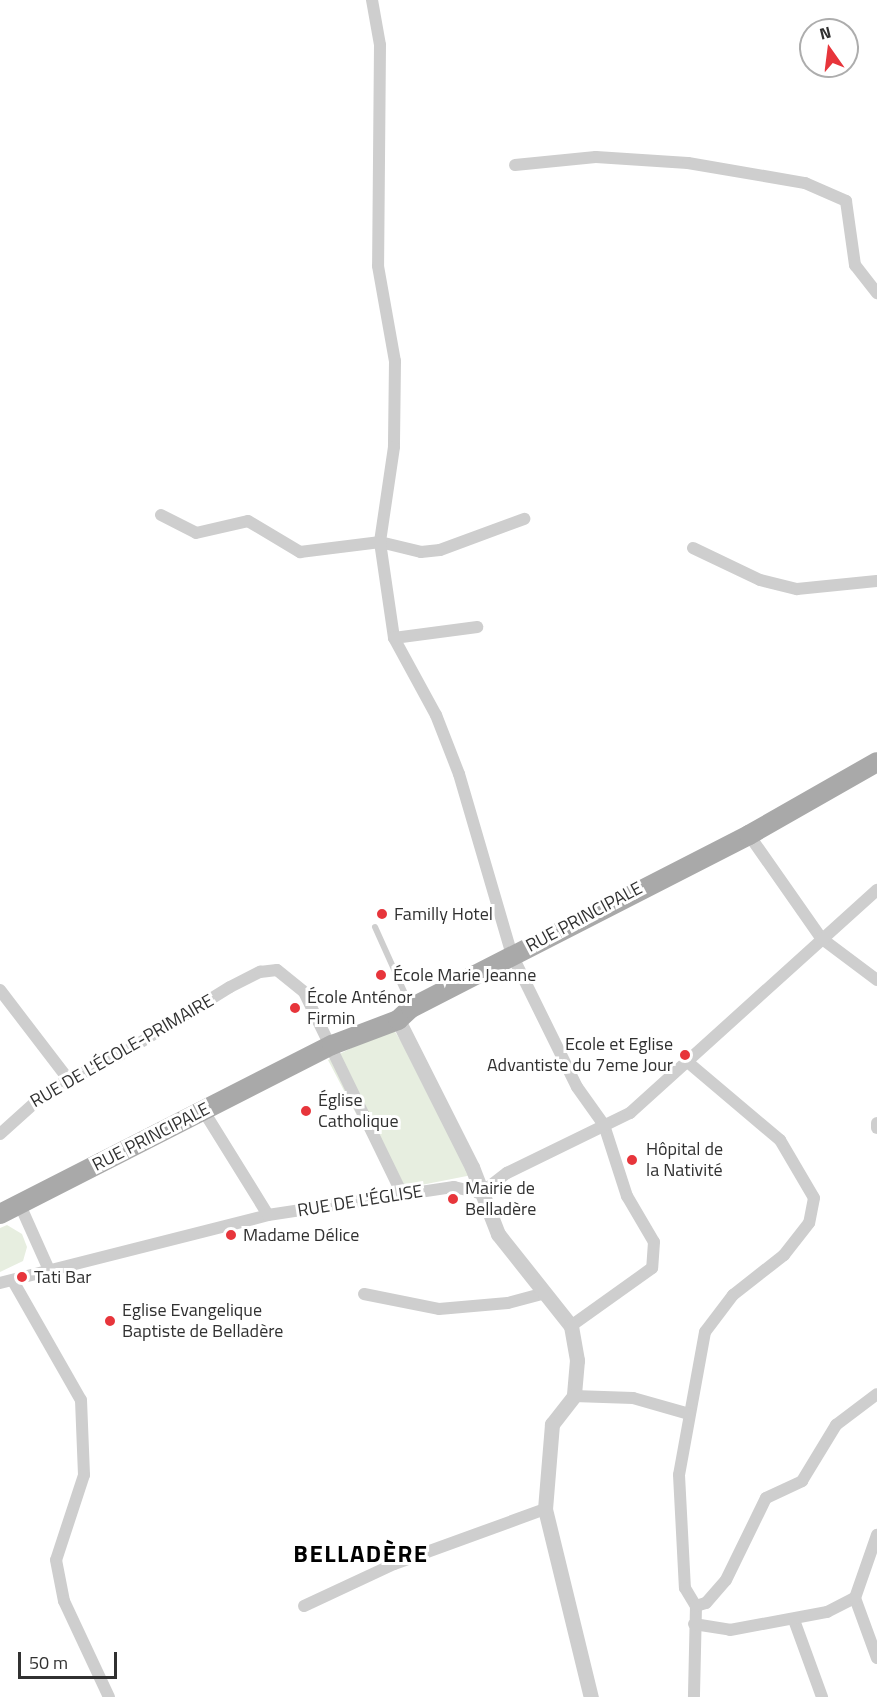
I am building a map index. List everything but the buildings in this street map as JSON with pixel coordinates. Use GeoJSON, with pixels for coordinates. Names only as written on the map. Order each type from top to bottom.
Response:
{"type":"FeatureCollection","features":[{"type":"Feature","properties":{"kind":"main road","name":"RUE PRINCIPALE"},"geometry":{"type":"LineString","coordinates":[[0,1214],[332,1045],[404,1014],[512,955],[748,835],[877,762]]}},
{"type":"Feature","properties":{"kind":"street"},"geometry":{"type":"LineString","coordinates":[[372,0],[380,45],[378,266],[395,361],[394,447],[380,542],[394,638],[436,715],[459,774],[512,955],[577,1087],[604,1125],[627,1196],[654,1242],[652,1268],[571,1326]]}},
{"type":"Feature","properties":{"kind":"street"},"geometry":{"type":"LineString","coordinates":[[515,165],[596,157],[676,162],[805,183],[846,201],[855,265],[877,293]]}},
{"type":"Feature","properties":{"kind":"street"},"geometry":{"type":"LineString","coordinates":[[160,515],[196,533],[248,521],[300,552],[380,542],[421,552],[440,550],[524,519]]}},
{"type":"Feature","properties":{"kind":"street"},"geometry":{"type":"LineString","coordinates":[[693,548],[760,580],[797,589],[877,581]]}},
{"type":"Feature","properties":{"kind":"street"},"geometry":{"type":"LineString","coordinates":[[394,638],[477,627]]}},
{"type":"Feature","properties":{"kind":"street"},"geometry":{"type":"LineString","coordinates":[[748,835],[820,938],[877,980]]}},
{"type":"Feature","properties":{"kind":"street"},"geometry":{"type":"LineString","coordinates":[[481,1193],[507,1173],[630,1113],[690,1064],[820,938],[877,890]]}},
{"type":"Feature","properties":{"kind":"street","name":"RUE DE L'ÉCOLE-PRIMAIRE"},"geometry":{"type":"LineString","coordinates":[[0,1134],[30,1102],[68,1079],[120,1055],[260,972],[277,970],[293,978],[332,1045],[402,1194]]}},
{"type":"Feature","properties":{"kind":"street"},"geometry":{"type":"LineString","coordinates":[[0,990],[68,1079]]}},
{"type":"Feature","properties":{"kind":"street"},"geometry":{"type":"LineString","coordinates":[[404,1014],[498,1234],[571,1326],[577,1360],[574,1396],[552,1424],[545,1509],[591,1697]]}},
{"type":"Feature","properties":{"kind":"street"},"geometry":{"type":"LineString","coordinates":[[690,1064],[780,1140],[814,1198],[809,1223],[784,1255],[734,1295],[705,1332],[689,1414],[678,1519],[685,1588],[696,1606],[694,1697]]}},
{"type":"Feature","properties":{"kind":"street"},"geometry":{"type":"LineString","coordinates":[[203,1110],[268,1215]]}},
{"type":"Feature","properties":{"kind":"street"},"geometry":{"type":"LineString","coordinates":[[877,1123],[877,1128]]}},
{"type":"Feature","properties":{"kind":"street","name":"RUE DE L'ÉGLISE"},"geometry":{"type":"LineString","coordinates":[[0,1283],[268,1215],[454,1186],[481,1193]]}},
{"type":"Feature","properties":{"kind":"street"},"geometry":{"type":"LineString","coordinates":[[20,1205],[50,1272]]}},
{"type":"Feature","properties":{"kind":"street"},"geometry":{"type":"LineString","coordinates":[[13,1281],[81,1400],[84,1475],[56,1560],[64,1601],[109,1697]]}},
{"type":"Feature","properties":{"kind":"street"},"geometry":{"type":"LineString","coordinates":[[364,1294],[440,1309],[508,1303],[545,1293]]}},
{"type":"Feature","properties":{"kind":"street"},"geometry":{"type":"LineString","coordinates":[[696,1606],[706,1603],[726,1580],[766,1498],[802,1481],[836,1425],[877,1394]]}},
{"type":"Feature","properties":{"kind":"street"},"geometry":{"type":"LineString","coordinates":[[574,1396],[633,1398],[689,1414]]}},
{"type":"Feature","properties":{"kind":"street"},"geometry":{"type":"LineString","coordinates":[[304,1606],[394,1564],[545,1509]]}},
{"type":"Feature","properties":{"kind":"street"},"geometry":{"type":"LineString","coordinates":[[877,1535],[855,1598],[877,1658]]}},
{"type":"Feature","properties":{"kind":"street"},"geometry":{"type":"LineString","coordinates":[[694,1624],[730,1630],[794,1620],[855,1598]]}},
{"type":"Feature","properties":{"kind":"street"},"geometry":{"type":"LineString","coordinates":[[794,1620],[822,1697]]}},
{"type":"Feature","properties":{"kind":"lane"},"geometry":{"type":"LineString","coordinates":[[375,927],[404,1014]]}},
{"type":"Feature","properties":{"kind":"shaded area"},"geometry":{"type":"Polygon","coordinates":[[[392,1027],[449,1117],[472,1175],[396,1190],[328,1060],[392,1027]]]}},
{"type":"Feature","properties":{"kind":"shaded area"},"geometry":{"type":"Polygon","coordinates":[[[7,1225],[22,1234],[27,1247],[23,1261],[0,1272],[0,1228],[7,1225]]]}},
{"type":"Feature","properties":{"kind":"place","name":"Familly Hotel"},"geometry":{"type":"Point","coordinates":[382,914]}},
{"type":"Feature","properties":{"kind":"place","name":"École Marie Jeanne"},"geometry":{"type":"Point","coordinates":[381,975]}},
{"type":"Feature","properties":{"kind":"place","name":"École Anténor Firmin"},"geometry":{"type":"Point","coordinates":[295,1008]}},
{"type":"Feature","properties":{"kind":"place","name":"Ecole et Eglise Advantiste du 7eme Jour"},"geometry":{"type":"Point","coordinates":[685,1055]}},
{"type":"Feature","properties":{"kind":"place","name":"Église Catholique"},"geometry":{"type":"Point","coordinates":[306,1111]}},
{"type":"Feature","properties":{"kind":"place","name":"Hôpital de la Nativité"},"geometry":{"type":"Point","coordinates":[632,1160]}},
{"type":"Feature","properties":{"kind":"place","name":"Mairie de Belladère"},"geometry":{"type":"Point","coordinates":[453,1199]}},
{"type":"Feature","properties":{"kind":"place","name":"Madame Délice"},"geometry":{"type":"Point","coordinates":[231,1235]}},
{"type":"Feature","properties":{"kind":"place","name":"Tati Bar"},"geometry":{"type":"Point","coordinates":[22,1277]}},
{"type":"Feature","properties":{"kind":"place","name":"Eglise Evangelique Baptiste de Belladère"},"geometry":{"type":"Point","coordinates":[110,1321]}},
{"type":"Feature","properties":{"kind":"district","name":"BELLADÈRE"},"geometry":{"type":"Point","coordinates":[361,1554]}}]}
